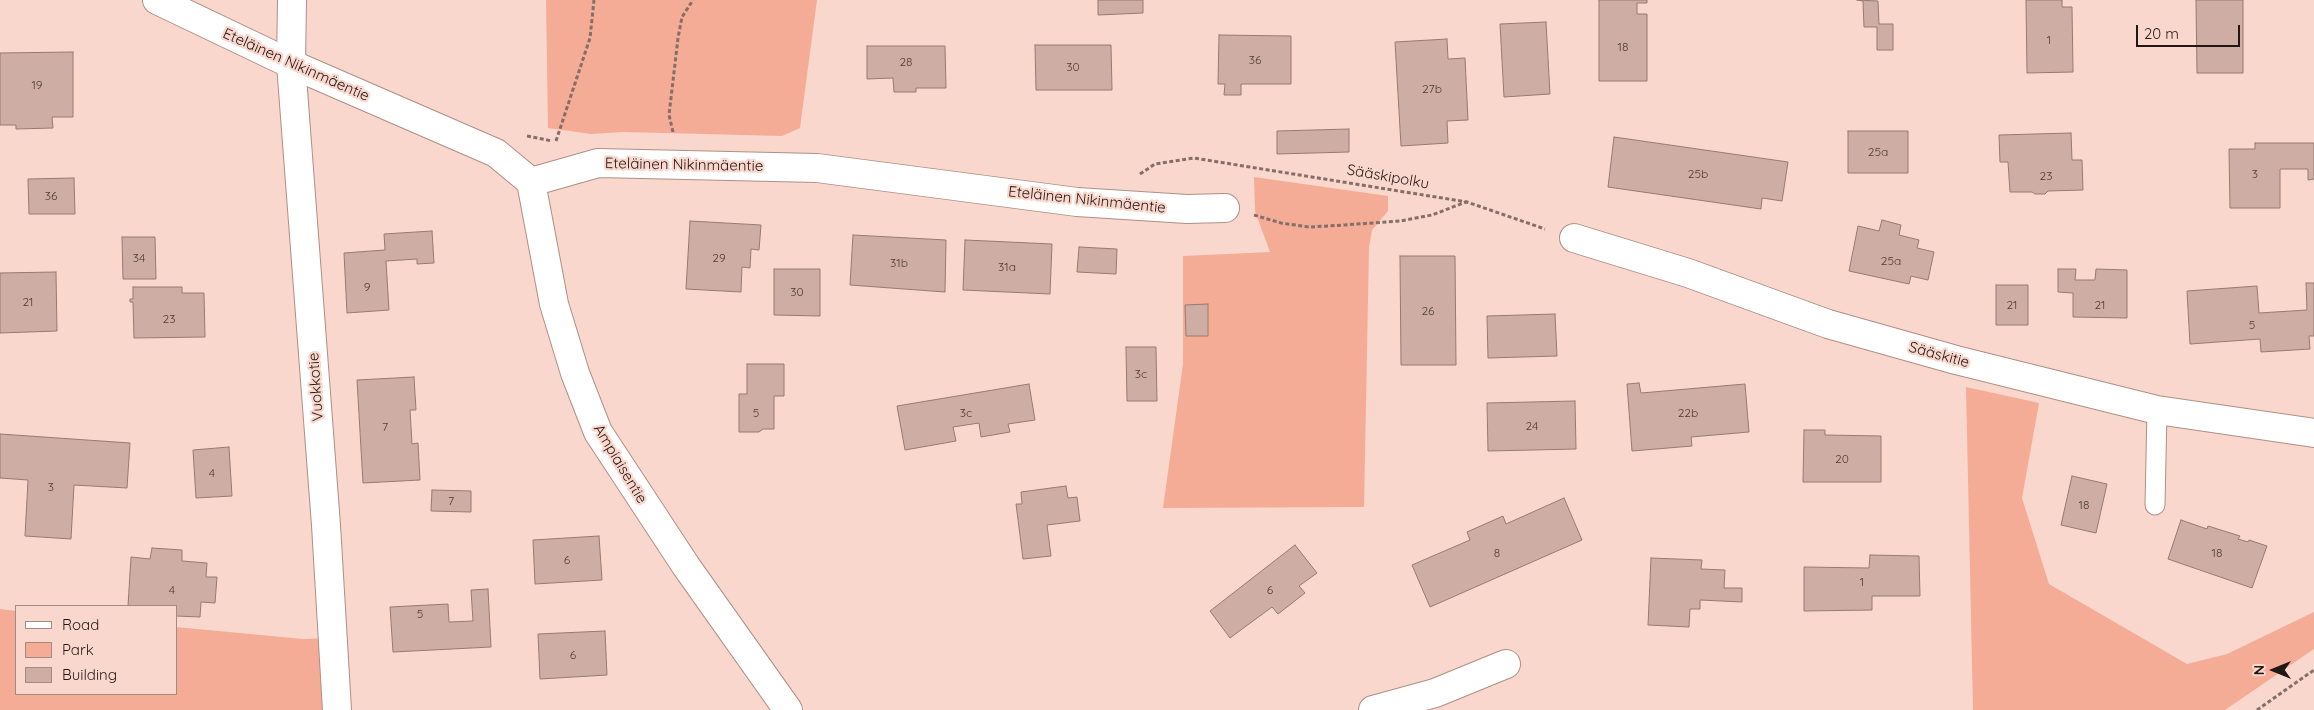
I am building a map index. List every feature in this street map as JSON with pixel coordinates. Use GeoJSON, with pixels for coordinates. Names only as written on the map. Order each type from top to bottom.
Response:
{"type":"FeatureCollection","features":[{"type":"Feature","properties":{"kind":"street","name":"Eteläinen Nikinmäentie"},"geometry":{"type":"LineString","coordinates":[[157,0],[291,64],[496,153],[530,182],[598,163],[817,168],[1077,202],[1188,209],[1225,208]]}},
{"type":"Feature","properties":{"kind":"street","name":"Vuokkotie"},"geometry":{"type":"LineString","coordinates":[[292,0],[291,64],[325,515],[337,710]]}},
{"type":"Feature","properties":{"kind":"street","name":"Ampiaisentie"},"geometry":{"type":"LineString","coordinates":[[530,182],[554,304],[575,373],[598,432],[686,566],[788,710]]}},
{"type":"Feature","properties":{"kind":"street","name":"Sääskitie"},"geometry":{"type":"LineString","coordinates":[[1574,238],[1688,273],[1828,324],[1956,360],[2157,410],[2314,433]]}},
{"type":"Feature","properties":{"kind":"street"},"geometry":{"type":"LineString","coordinates":[[1374,710],[1436,693],[1506,664]]}},
{"type":"Feature","properties":{"kind":"lane"},"geometry":{"type":"LineString","coordinates":[[2155,504],[2157,410]]}},
{"type":"Feature","properties":{"kind":"path"},"geometry":{"type":"LineString","coordinates":[[566,172],[556,142],[590,38],[594,0]]}},
{"type":"Feature","properties":{"kind":"path"},"geometry":{"type":"LineString","coordinates":[[675,136],[669,115],[678,38],[682,17],[693,0]]}},
{"type":"Feature","properties":{"kind":"path"},"geometry":{"type":"LineString","coordinates":[[518,134],[556,142],[566,142]]}},
{"type":"Feature","properties":{"kind":"path","name":"Sääskipolku"},"geometry":{"type":"LineString","coordinates":[[1135,177],[1155,164],[1194,158],[1467,202],[1574,238]]}},
{"type":"Feature","properties":{"kind":"path"},"geometry":{"type":"LineString","coordinates":[[1225,208],[1281,223],[1309,227],[1400,221],[1432,215],[1467,202]]}},
{"type":"Feature","properties":{"kind":"path"},"geometry":{"type":"LineString","coordinates":[[2257,710],[2314,670]]}},
{"type":"Feature","properties":{"kind":"green space"},"geometry":{"type":"Polygon","coordinates":[[[546,0],[817,0],[800,128],[782,136],[624,132],[591,134],[548,128],[546,0]]]}},
{"type":"Feature","properties":{"kind":"green space"},"geometry":{"type":"Polygon","coordinates":[[[1254,177],[1388,196],[1388,211],[1372,230],[1369,248],[1364,507],[1163,508],[1183,364],[1183,256],[1270,252],[1255,211],[1254,177]]]}},
{"type":"Feature","properties":{"kind":"green space"},"geometry":{"type":"Polygon","coordinates":[[[1966,387],[2039,403],[2022,498],[2049,584],[2187,664],[2227,654],[2314,612],[2314,649],[2225,710],[1973,710],[1966,387]]]}},
{"type":"Feature","properties":{"kind":"green space"},"geometry":{"type":"Polygon","coordinates":[[[0,609],[15,611],[15,695],[178,695],[178,627],[303,639],[333,638],[337,710],[0,710],[0,609]]]}},
{"type":"Feature","properties":{"kind":"building"},"geometry":{"type":"Polygon","coordinates":[[[1098,0],[1143,0],[1143,13],[1098,15],[1098,0]]]}},
{"type":"Feature","properties":{"kind":"building"},"geometry":{"type":"Polygon","coordinates":[[[1599,0],[1647,0],[1647,3],[1637,3],[1637,14],[1647,14],[1647,81],[1599,81],[1599,0]]]}},
{"type":"Feature","properties":{"kind":"building"},"geometry":{"type":"Polygon","coordinates":[[[1857,0],[1878,1],[1879,24],[1893,24],[1893,50],[1877,50],[1877,27],[1864,27],[1863,1],[1857,0]]]}},
{"type":"Feature","properties":{"kind":"building"},"geometry":{"type":"Polygon","coordinates":[[[2026,0],[2062,0],[2062,7],[2072,7],[2073,72],[2027,73],[2026,0]]]}},
{"type":"Feature","properties":{"kind":"building"},"geometry":{"type":"Polygon","coordinates":[[[2196,0],[2243,0],[2243,73],[2197,73],[2196,0]]]}},
{"type":"Feature","properties":{"kind":"building"},"geometry":{"type":"Polygon","coordinates":[[[1546,22],[1550,94],[1504,97],[1500,24],[1546,22]]]}},
{"type":"Feature","properties":{"kind":"building"},"geometry":{"type":"Polygon","coordinates":[[[1219,35],[1291,36],[1291,84],[1241,84],[1241,95],[1224,95],[1225,84],[1218,84],[1219,35]]]}},
{"type":"Feature","properties":{"kind":"building"},"geometry":{"type":"Polygon","coordinates":[[[1447,39],[1448,59],[1465,58],[1468,120],[1447,121],[1448,143],[1401,146],[1395,42],[1447,39]]]}},
{"type":"Feature","properties":{"kind":"building"},"geometry":{"type":"Polygon","coordinates":[[[1035,45],[1111,45],[1112,90],[1036,90],[1035,45]]]}},
{"type":"Feature","properties":{"kind":"building"},"geometry":{"type":"Polygon","coordinates":[[[867,46],[945,46],[946,88],[916,88],[916,92],[894,92],[893,78],[867,79],[867,46]]]}},
{"type":"Feature","properties":{"kind":"building"},"geometry":{"type":"Polygon","coordinates":[[[73,52],[73,117],[52,117],[53,128],[16,129],[16,125],[0,125],[0,53],[73,52]]]}},
{"type":"Feature","properties":{"kind":"building"},"geometry":{"type":"Polygon","coordinates":[[[1349,129],[1349,152],[1277,154],[1277,131],[1349,129]]]}},
{"type":"Feature","properties":{"kind":"building"},"geometry":{"type":"Polygon","coordinates":[[[1848,131],[1908,131],[1908,173],[1848,173],[1848,131]]]}},
{"type":"Feature","properties":{"kind":"building"},"geometry":{"type":"Polygon","coordinates":[[[2071,133],[2072,160],[2082,160],[2083,190],[2048,191],[2045,194],[2010,192],[2008,162],[2000,162],[1999,135],[2071,133]]]}},
{"type":"Feature","properties":{"kind":"building"},"geometry":{"type":"Polygon","coordinates":[[[1614,137],[1788,162],[1782,201],[1762,198],[1761,209],[1608,187],[1614,137]]]}},
{"type":"Feature","properties":{"kind":"building"},"geometry":{"type":"Polygon","coordinates":[[[2255,143],[2314,143],[2314,179],[2308,180],[2308,169],[2280,169],[2280,208],[2230,208],[2229,149],[2255,149],[2255,143]]]}},
{"type":"Feature","properties":{"kind":"building"},"geometry":{"type":"Polygon","coordinates":[[[74,178],[75,214],[29,214],[28,179],[74,178]]]}},
{"type":"Feature","properties":{"kind":"building"},"geometry":{"type":"Polygon","coordinates":[[[1882,220],[1901,225],[1899,235],[1919,240],[1917,248],[1934,252],[1928,280],[1911,276],[1909,284],[1849,271],[1858,226],[1879,231],[1882,220]]]}},
{"type":"Feature","properties":{"kind":"building"},"geometry":{"type":"Polygon","coordinates":[[[690,221],[761,225],[759,250],[751,249],[750,268],[742,267],[741,292],[686,289],[690,221]]]}},
{"type":"Feature","properties":{"kind":"building"},"geometry":{"type":"Polygon","coordinates":[[[432,231],[434,263],[417,264],[417,259],[386,261],[389,310],[347,313],[344,253],[385,250],[384,234],[432,231]]]}},
{"type":"Feature","properties":{"kind":"building"},"geometry":{"type":"Polygon","coordinates":[[[853,235],[946,240],[945,292],[850,285],[853,235]]]}},
{"type":"Feature","properties":{"kind":"building"},"geometry":{"type":"Polygon","coordinates":[[[122,237],[155,237],[156,279],[123,279],[122,237]]]}},
{"type":"Feature","properties":{"kind":"building"},"geometry":{"type":"Polygon","coordinates":[[[965,240],[1052,244],[1050,294],[963,290],[965,240]]]}},
{"type":"Feature","properties":{"kind":"building"},"geometry":{"type":"Polygon","coordinates":[[[1079,247],[1117,249],[1116,274],[1077,272],[1079,247]]]}},
{"type":"Feature","properties":{"kind":"building"},"geometry":{"type":"Polygon","coordinates":[[[1400,256],[1455,256],[1456,365],[1401,365],[1400,256]]]}},
{"type":"Feature","properties":{"kind":"building"},"geometry":{"type":"Polygon","coordinates":[[[774,269],[820,269],[820,316],[774,315],[774,269]]]}},
{"type":"Feature","properties":{"kind":"building"},"geometry":{"type":"Polygon","coordinates":[[[2058,269],[2076,269],[2075,280],[2095,280],[2096,269],[2127,270],[2127,318],[2073,317],[2073,293],[2058,292],[2058,269]]]}},
{"type":"Feature","properties":{"kind":"building"},"geometry":{"type":"Polygon","coordinates":[[[56,272],[57,331],[0,333],[0,273],[56,272]]]}},
{"type":"Feature","properties":{"kind":"building"},"geometry":{"type":"Polygon","coordinates":[[[2306,283],[2314,283],[2314,336],[2309,336],[2310,349],[2261,352],[2260,339],[2190,344],[2187,291],[2257,286],[2259,313],[2307,310],[2306,283]]]}},
{"type":"Feature","properties":{"kind":"building"},"geometry":{"type":"Polygon","coordinates":[[[1996,285],[2028,285],[2028,325],[1996,325],[1996,285]]]}},
{"type":"Feature","properties":{"kind":"building"},"geometry":{"type":"Polygon","coordinates":[[[133,287],[182,287],[182,293],[204,293],[205,337],[134,338],[133,302],[130,302],[130,299],[133,299],[133,287]]]}},
{"type":"Feature","properties":{"kind":"building"},"geometry":{"type":"Polygon","coordinates":[[[1208,304],[1208,336],[1186,336],[1185,305],[1208,304]]]}},
{"type":"Feature","properties":{"kind":"building"},"geometry":{"type":"Polygon","coordinates":[[[1555,314],[1557,356],[1488,358],[1487,316],[1555,314]]]}},
{"type":"Feature","properties":{"kind":"building"},"geometry":{"type":"Polygon","coordinates":[[[1126,347],[1156,347],[1157,401],[1127,401],[1126,347]]]}},
{"type":"Feature","properties":{"kind":"building"},"geometry":{"type":"Polygon","coordinates":[[[747,364],[784,364],[784,396],[774,396],[774,429],[763,429],[759,432],[739,432],[739,394],[747,394],[747,364]]]}},
{"type":"Feature","properties":{"kind":"building"},"geometry":{"type":"Polygon","coordinates":[[[414,377],[416,410],[410,410],[412,444],[418,443],[420,480],[363,483],[357,380],[414,377]]]}},
{"type":"Feature","properties":{"kind":"building"},"geometry":{"type":"Polygon","coordinates":[[[1639,383],[1641,393],[1745,384],[1749,432],[1691,437],[1692,446],[1632,451],[1627,384],[1639,383]]]}},
{"type":"Feature","properties":{"kind":"building"},"geometry":{"type":"Polygon","coordinates":[[[1029,384],[1035,420],[1008,424],[1010,432],[981,437],[979,423],[953,427],[956,441],[905,450],[897,406],[1029,384]]]}},
{"type":"Feature","properties":{"kind":"building"},"geometry":{"type":"Polygon","coordinates":[[[1575,401],[1576,449],[1488,451],[1487,403],[1575,401]]]}},
{"type":"Feature","properties":{"kind":"building"},"geometry":{"type":"Polygon","coordinates":[[[1804,430],[1825,430],[1825,435],[1881,436],[1881,482],[1803,482],[1804,430]]]}},
{"type":"Feature","properties":{"kind":"building"},"geometry":{"type":"Polygon","coordinates":[[[0,434],[130,443],[127,488],[74,485],[71,539],[25,536],[28,480],[0,478],[0,434]]]}},
{"type":"Feature","properties":{"kind":"building"},"geometry":{"type":"Polygon","coordinates":[[[229,447],[232,496],[196,498],[193,450],[229,447]]]}},
{"type":"Feature","properties":{"kind":"building"},"geometry":{"type":"Polygon","coordinates":[[[2072,476],[2107,484],[2096,533],[2061,525],[2072,476]]]}},
{"type":"Feature","properties":{"kind":"building"},"geometry":{"type":"Polygon","coordinates":[[[1066,486],[1068,498],[1077,497],[1080,521],[1047,525],[1051,556],[1023,559],[1016,504],[1022,504],[1021,492],[1066,486]]]}},
{"type":"Feature","properties":{"kind":"building"},"geometry":{"type":"Polygon","coordinates":[[[432,490],[471,491],[471,512],[431,511],[432,490]]]}},
{"type":"Feature","properties":{"kind":"building"},"geometry":{"type":"Polygon","coordinates":[[[1564,498],[1582,540],[1430,607],[1412,565],[1470,540],[1467,532],[1503,516],[1506,524],[1564,498]]]}},
{"type":"Feature","properties":{"kind":"building"},"geometry":{"type":"Polygon","coordinates":[[[2181,520],[2207,529],[2208,526],[2240,536],[2238,539],[2248,542],[2249,540],[2267,546],[2252,588],[2168,559],[2181,520]]]}},
{"type":"Feature","properties":{"kind":"building"},"geometry":{"type":"Polygon","coordinates":[[[599,536],[602,580],[535,584],[533,540],[599,536]]]}},
{"type":"Feature","properties":{"kind":"building"},"geometry":{"type":"Polygon","coordinates":[[[1295,545],[1317,573],[1299,586],[1305,593],[1278,614],[1272,607],[1230,638],[1210,611],[1295,545]]]}},
{"type":"Feature","properties":{"kind":"building"},"geometry":{"type":"Polygon","coordinates":[[[152,548],[182,550],[182,561],[207,563],[206,577],[217,577],[215,603],[201,602],[200,617],[178,616],[178,605],[128,605],[131,557],[150,559],[152,548]]]}},
{"type":"Feature","properties":{"kind":"building"},"geometry":{"type":"Polygon","coordinates":[[[1870,555],[1919,556],[1920,596],[1872,596],[1872,610],[1804,611],[1804,567],[1869,568],[1870,555]]]}},
{"type":"Feature","properties":{"kind":"building"},"geometry":{"type":"Polygon","coordinates":[[[1651,558],[1702,560],[1701,569],[1725,570],[1724,588],[1742,588],[1742,602],[1700,600],[1700,609],[1690,609],[1689,627],[1648,625],[1651,558]]]}},
{"type":"Feature","properties":{"kind":"building"},"geometry":{"type":"Polygon","coordinates":[[[488,589],[491,647],[393,652],[390,607],[448,604],[449,622],[473,621],[471,590],[488,589]]]}},
{"type":"Feature","properties":{"kind":"building"},"geometry":{"type":"Polygon","coordinates":[[[605,631],[607,675],[540,679],[538,634],[605,631]]]}}]}
